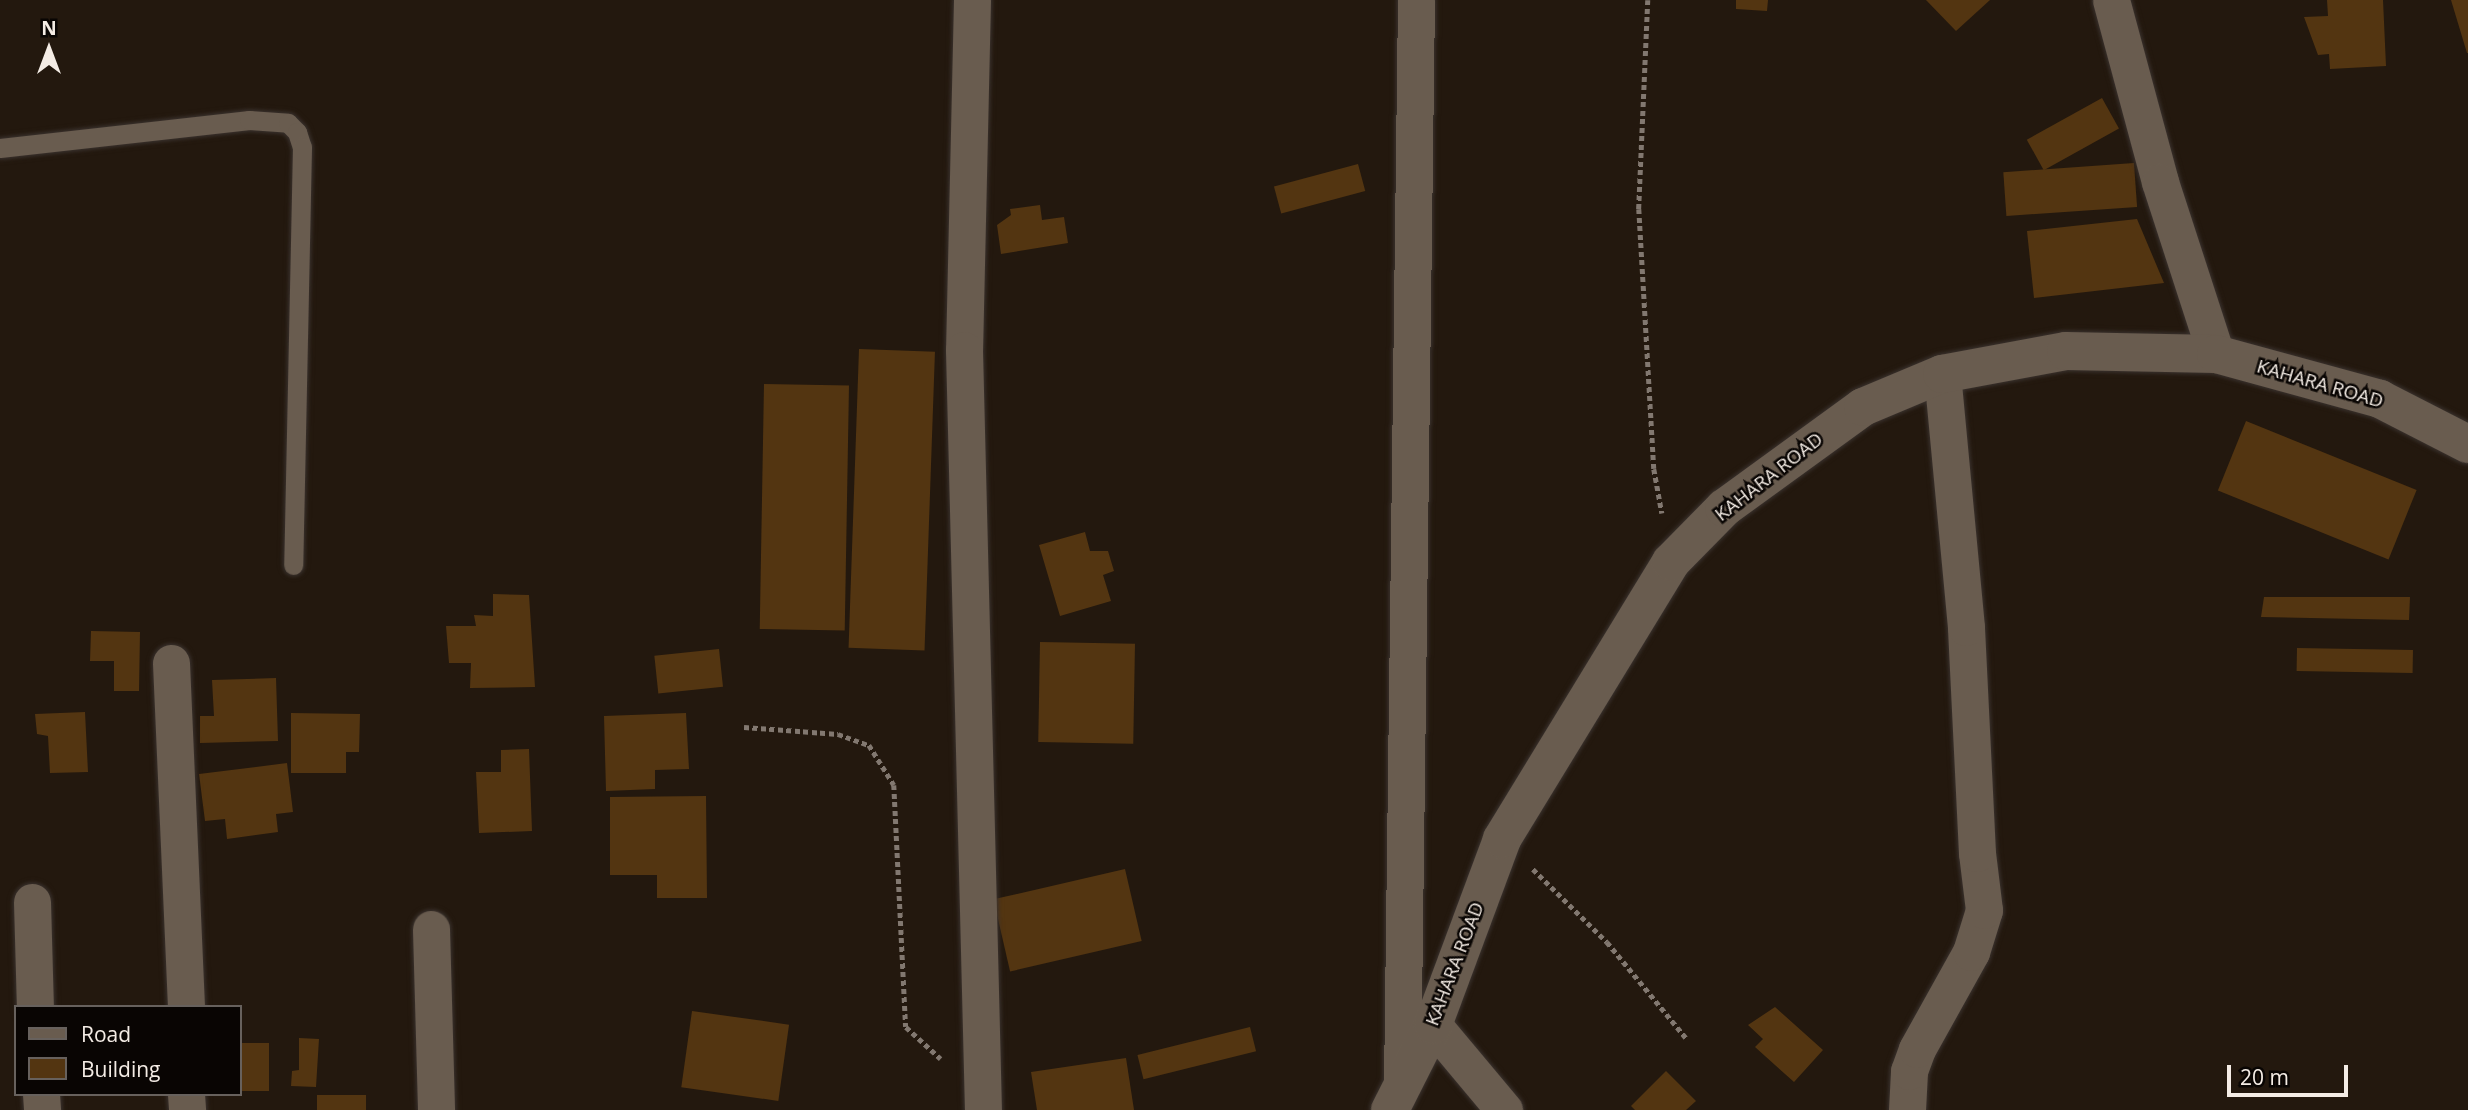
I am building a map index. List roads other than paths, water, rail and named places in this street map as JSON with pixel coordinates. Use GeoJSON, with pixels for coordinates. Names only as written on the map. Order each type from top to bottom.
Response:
{"type":"FeatureCollection","features":[{"type":"Feature","properties":{"kind":"street"},"geometry":{"type":"LineString","coordinates":[[972,0],[964,350],[983,1110]]}},
{"type":"Feature","properties":{"kind":"street"},"geometry":{"type":"LineString","coordinates":[[1396,1097],[1416,0]]}},
{"type":"Feature","properties":{"kind":"street"},"geometry":{"type":"LineString","coordinates":[[2110,0],[2160,182],[2216,354]]}},
{"type":"Feature","properties":{"kind":"street","name":"KAHARA ROAD"},"geometry":{"type":"LineString","coordinates":[[1396,1097],[1433,1025],[1502,839],[1671,562],[1724,508],[1852,415],[1942,374],[2066,351],[2216,354],[2380,399],[2468,443]]}},
{"type":"Feature","properties":{"kind":"street"},"geometry":{"type":"LineString","coordinates":[[1907,1110],[1909,1071],[1917,1049],[1971,952],[1984,910],[1977,853],[1966,627],[1942,374]]}},
{"type":"Feature","properties":{"kind":"street"},"geometry":{"type":"LineString","coordinates":[[171,663],[186,1005]]}},
{"type":"Feature","properties":{"kind":"street"},"geometry":{"type":"LineString","coordinates":[[32,902],[34,1005]]}},
{"type":"Feature","properties":{"kind":"street"},"geometry":{"type":"LineString","coordinates":[[431,929],[436,1110]]}},
{"type":"Feature","properties":{"kind":"street"},"geometry":{"type":"LineString","coordinates":[[1433,1025],[1504,1110]]}},
{"type":"Feature","properties":{"kind":"lane"},"geometry":{"type":"LineString","coordinates":[[0,148],[250,120],[288,123],[297,132],[302,146],[293,565]]}}]}
